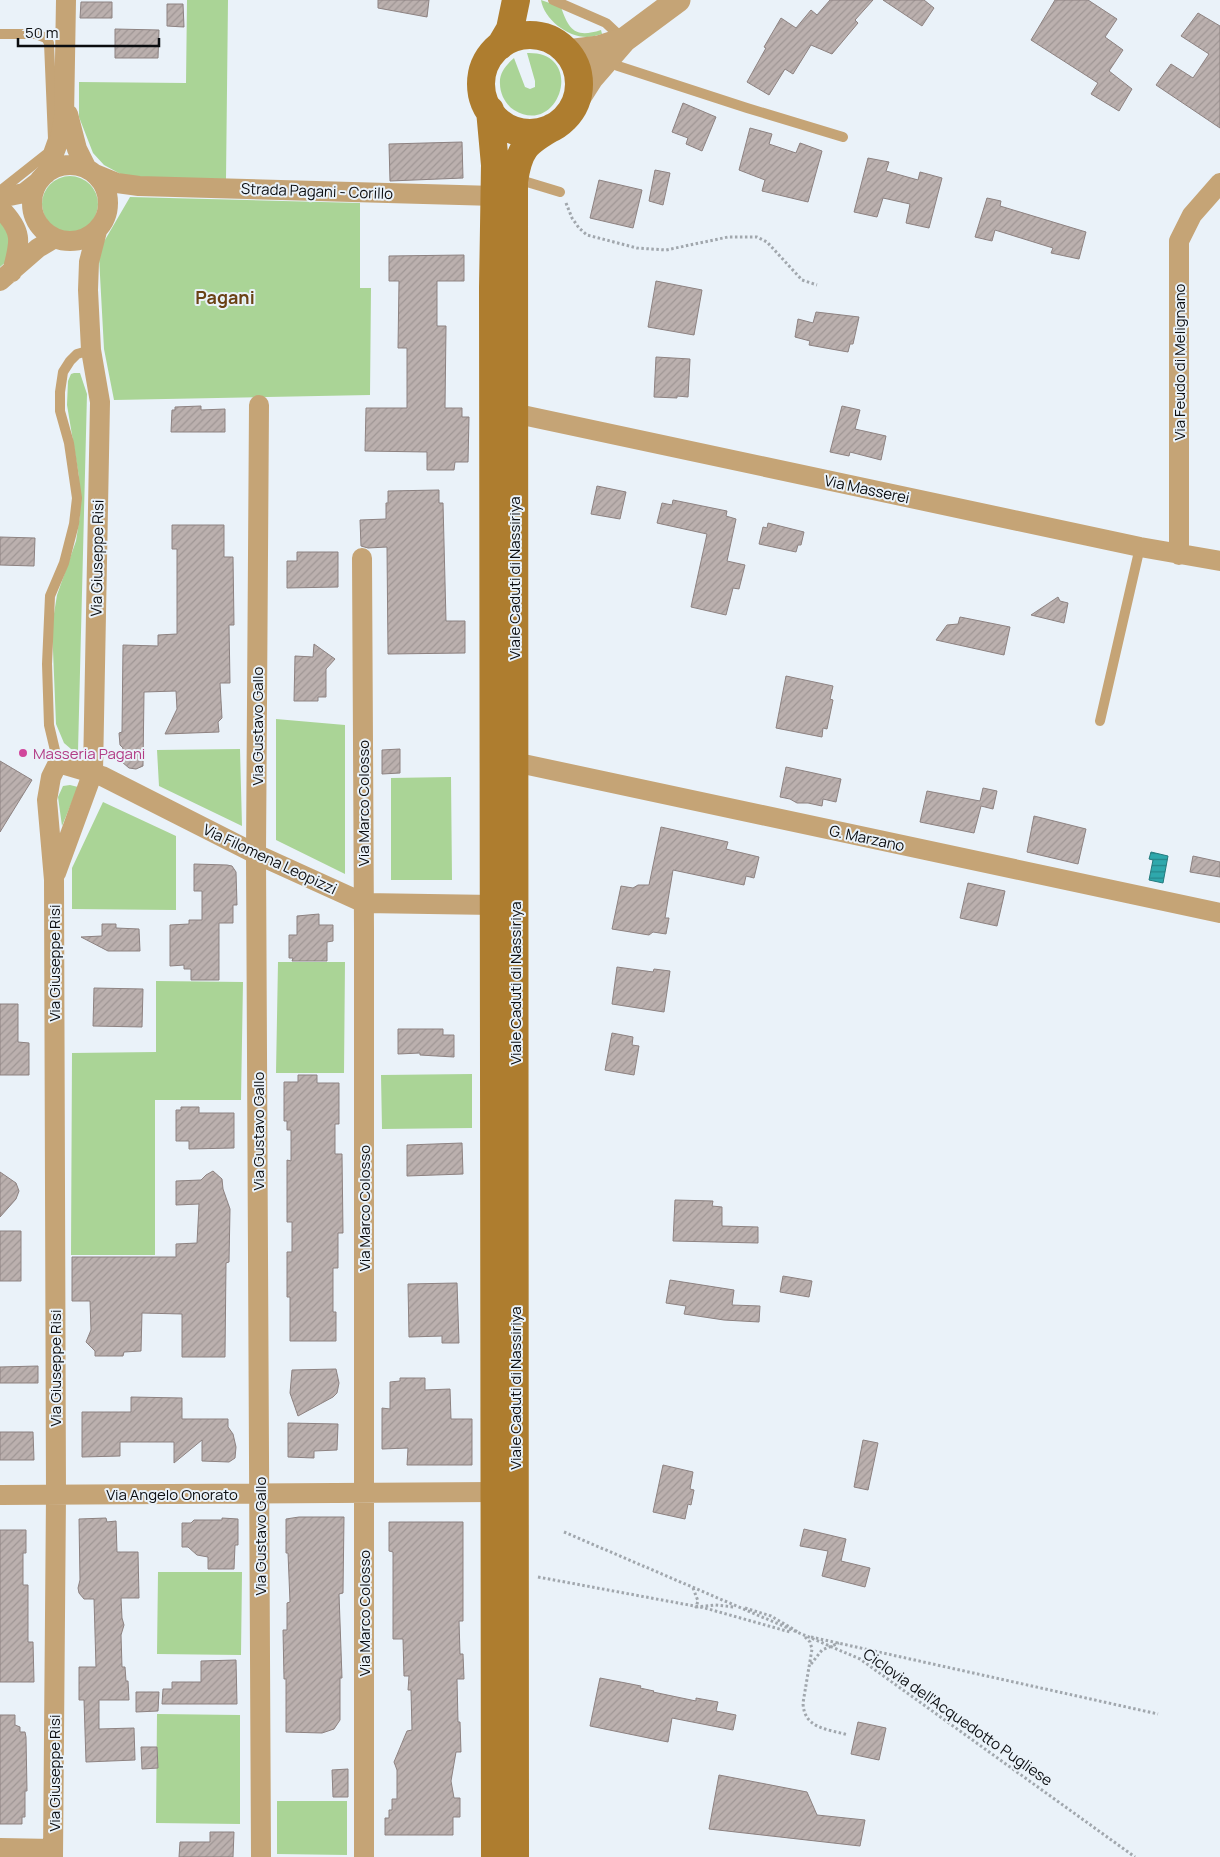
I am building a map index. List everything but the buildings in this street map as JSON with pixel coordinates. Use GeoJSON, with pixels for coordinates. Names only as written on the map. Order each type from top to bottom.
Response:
{"type":"FeatureCollection","features":[{"type":"Feature","properties":{"kind":"main road"},"geometry":{"type":"LineString","coordinates":[[516,0],[510,29],[500,46],[488,59],[482,80],[484,101],[497,120],[507,126],[530,132],[542,131],[553,127],[567,116],[577,100],[579,79],[577,69],[560,46],[539,24],[530,0]]}},
{"type":"Feature","properties":{"kind":"main road"},"geometry":{"type":"LineString","coordinates":[[500,46],[516,37],[525,35],[535,35],[560,46]]}},
{"type":"Feature","properties":{"kind":"main road","name":"Viale Caduti di Nassiriya"},"geometry":{"type":"LineString","coordinates":[[490,110],[495,165],[504,189],[514,413],[515,1857]]}},
{"type":"Feature","properties":{"kind":"main road","name":"Viale Caduti di Nassiriya"},"geometry":{"type":"LineString","coordinates":[[495,1857],[493,288],[504,189],[521,153],[529,142],[553,127]]}},
{"type":"Feature","properties":{"kind":"street"},"geometry":{"type":"LineString","coordinates":[[6,276],[29,246],[34,214],[33,198],[60,138],[64,118],[65,97],[66,0]]}},
{"type":"Feature","properties":{"kind":"street"},"geometry":{"type":"LineString","coordinates":[[577,100],[591,78],[603,53],[624,40],[678,0]]}},
{"type":"Feature","properties":{"kind":"street"},"geometry":{"type":"LineString","coordinates":[[560,46],[603,53]]}},
{"type":"Feature","properties":{"kind":"street"},"geometry":{"type":"LineString","coordinates":[[34,214],[38,224],[46,233],[59,239],[75,241],[87,238],[97,231],[104,222],[108,211],[106,190],[91,171],[70,127],[65,97]]}},
{"type":"Feature","properties":{"kind":"street","name":"Strada Pagani - Corillo"},"geometry":{"type":"LineString","coordinates":[[0,198],[24,193],[55,168],[66,166],[77,166],[117,183],[140,186],[504,189]]}},
{"type":"Feature","properties":{"kind":"street","name":"Via Feudo di Melignano"},"geometry":{"type":"LineString","coordinates":[[1179,555],[1179,240],[1192,215],[1219,184]]}},
{"type":"Feature","properties":{"kind":"street","name":"Strada Pagani - Corillo"},"geometry":{"type":"LineString","coordinates":[[108,200],[140,186]]}},
{"type":"Feature","properties":{"kind":"street"},"geometry":{"type":"LineString","coordinates":[[0,208],[16,230],[19,244],[6,276]]}},
{"type":"Feature","properties":{"kind":"street","name":"Via Giuseppe Risi"},"geometry":{"type":"LineString","coordinates":[[54,880],[93,772],[100,402],[91,350],[88,290],[90,262],[97,231]]}},
{"type":"Feature","properties":{"kind":"street"},"geometry":{"type":"LineString","coordinates":[[6,276],[38,248],[59,239]]}},
{"type":"Feature","properties":{"kind":"street","name":"Via Giuseppe Risi"},"geometry":{"type":"LineString","coordinates":[[59,239],[80,265],[88,290]]}},
{"type":"Feature","properties":{"kind":"street","name":"Via Gustavo Gallo"},"geometry":{"type":"LineString","coordinates":[[259,405],[256,854],[261,1857]]}},
{"type":"Feature","properties":{"kind":"street","name":"Via Masserei"},"geometry":{"type":"LineString","coordinates":[[514,413],[1140,547],[1220,561]]}},
{"type":"Feature","properties":{"kind":"street","name":"Via Marco Colosso"},"geometry":{"type":"LineString","coordinates":[[362,558],[364,1857]]}},
{"type":"Feature","properties":{"kind":"street","name":"G. Marzano"},"geometry":{"type":"LineString","coordinates":[[514,762],[1220,913]]}},
{"type":"Feature","properties":{"kind":"street","name":"Via Filomena Leopizzi"},"geometry":{"type":"LineString","coordinates":[[58,763],[93,772],[256,854],[364,903],[494,905]]}},
{"type":"Feature","properties":{"kind":"street","name":"Via Giuseppe Risi"},"geometry":{"type":"LineString","coordinates":[[53,1853],[56,1494],[54,880],[47,800],[51,777],[58,763]]}},
{"type":"Feature","properties":{"kind":"street","name":"Via Angelo Onorato"},"geometry":{"type":"LineString","coordinates":[[0,1495],[495,1492]]}},
{"type":"Feature","properties":{"kind":"street"},"geometry":{"type":"LineString","coordinates":[[0,1848],[53,1853]]}},
{"type":"Feature","properties":{"kind":"lane"},"geometry":{"type":"LineString","coordinates":[[553,0],[606,23],[624,40]]}},
{"type":"Feature","properties":{"kind":"lane"},"geometry":{"type":"LineString","coordinates":[[0,34],[36,34],[46,38],[49,44],[53,139],[48,153],[0,191]]}},
{"type":"Feature","properties":{"kind":"lane"},"geometry":{"type":"LineString","coordinates":[[603,53],[618,66],[843,137]]}},
{"type":"Feature","properties":{"kind":"lane"},"geometry":{"type":"LineString","coordinates":[[504,189],[527,182],[560,192]]}},
{"type":"Feature","properties":{"kind":"lane","name":"Via Giuseppe Risi"},"geometry":{"type":"LineString","coordinates":[[58,763],[49,725],[47,664],[50,596],[64,563],[74,524],[77,498],[71,454],[60,410],[60,392],[63,372],[70,361],[77,354],[91,350]]}},
{"type":"Feature","properties":{"kind":"lane"},"geometry":{"type":"LineString","coordinates":[[1100,722],[1140,547]]}},
{"type":"Feature","properties":{"kind":"path"},"geometry":{"type":"LineString","coordinates":[[560,192],[570,209],[572,218],[579,228],[587,235],[598,240],[636,248],[666,250],[728,237],[750,235],[767,242],[802,280],[817,285]]}},
{"type":"Feature","properties":{"kind":"path","name":"Ciclovia dell'Acquedotto Pugliese"},"geometry":{"type":"LineString","coordinates":[[564,1532],[860,1659],[1135,1857]]}},
{"type":"Feature","properties":{"kind":"path"},"geometry":{"type":"LineString","coordinates":[[515,1574],[696,1607],[804,1635],[1158,1714]]}},
{"type":"Feature","properties":{"kind":"path"},"geometry":{"type":"LineString","coordinates":[[693,1587],[698,1601],[696,1607]]}},
{"type":"Feature","properties":{"kind":"path"},"geometry":{"type":"LineString","coordinates":[[696,1607],[715,1605],[738,1607]]}},
{"type":"Feature","properties":{"kind":"path"},"geometry":{"type":"LineString","coordinates":[[804,1635],[810,1642],[812,1649],[803,1703],[806,1718],[816,1726],[848,1735]]}},
{"type":"Feature","properties":{"kind":"path"},"geometry":{"type":"LineString","coordinates":[[810,1665],[822,1650],[840,1643]]}},
{"type":"Feature","properties":{"kind":"green space"},"geometry":{"type":"Polygon","coordinates":[[[187,0],[228,0],[226,179],[128,178],[104,165],[93,153],[79,117],[79,82],[186,83],[187,0]]]}},
{"type":"Feature","properties":{"kind":"green space"},"geometry":{"type":"Polygon","coordinates":[[[541,0],[561,7],[567,22],[579,33],[601,30],[602,34],[587,37],[564,30],[547,14],[541,0]]]}},
{"type":"Feature","properties":{"kind":"green space"},"geometry":{"type":"Polygon","coordinates":[[[527,53],[546,56],[557,65],[561,78],[560,91],[554,104],[543,113],[530,116],[514,110],[508,105],[500,88],[501,76],[508,63],[514,58],[525,87],[530,89],[535,87],[527,53]]]}},
{"type":"Feature","properties":{"kind":"green space"},"geometry":{"type":"Polygon","coordinates":[[[64,176],[76,176],[90,184],[98,198],[96,215],[90,224],[76,232],[64,232],[54,227],[47,220],[42,210],[42,198],[47,188],[54,181],[64,176]]]}},
{"type":"Feature","properties":{"kind":"green space"},"geometry":{"type":"Polygon","coordinates":[[[130,197],[360,203],[360,288],[371,288],[370,395],[114,400],[104,349],[99,257],[102,245],[130,197]]]}},
{"type":"Feature","properties":{"kind":"green space"},"geometry":{"type":"Polygon","coordinates":[[[0,221],[12,240],[7,261],[0,267],[0,221]]]}},
{"type":"Feature","properties":{"kind":"green space"},"geometry":{"type":"Polygon","coordinates":[[[80,373],[87,394],[78,751],[71,749],[64,743],[56,724],[52,626],[57,595],[76,541],[80,515],[79,477],[67,405],[68,381],[71,374],[80,373]]]}},
{"type":"Feature","properties":{"kind":"green space"},"geometry":{"type":"Polygon","coordinates":[[[276,719],[345,725],[345,874],[276,840],[276,719]]]}},
{"type":"Feature","properties":{"kind":"green space"},"geometry":{"type":"Polygon","coordinates":[[[240,749],[242,826],[159,786],[157,750],[240,749]]]}},
{"type":"Feature","properties":{"kind":"green space"},"geometry":{"type":"Polygon","coordinates":[[[451,777],[452,880],[391,880],[391,778],[451,777]]]}},
{"type":"Feature","properties":{"kind":"green space"},"geometry":{"type":"Polygon","coordinates":[[[63,786],[78,787],[62,826],[58,797],[63,786]]]}},
{"type":"Feature","properties":{"kind":"green space"},"geometry":{"type":"Polygon","coordinates":[[[103,802],[176,836],[176,910],[72,909],[72,868],[103,802]]]}},
{"type":"Feature","properties":{"kind":"green space"},"geometry":{"type":"Polygon","coordinates":[[[278,962],[345,962],[344,1073],[276,1073],[278,962]]]}},
{"type":"Feature","properties":{"kind":"green space"},"geometry":{"type":"Polygon","coordinates":[[[156,981],[243,982],[241,1100],[155,1100],[155,1255],[71,1255],[72,1053],[156,1052],[156,981]]]}},
{"type":"Feature","properties":{"kind":"green space"},"geometry":{"type":"Polygon","coordinates":[[[472,1074],[472,1128],[382,1129],[381,1075],[472,1074]]]}},
{"type":"Feature","properties":{"kind":"green space"},"geometry":{"type":"Polygon","coordinates":[[[158,1572],[242,1572],[241,1655],[157,1654],[158,1572]]]}},
{"type":"Feature","properties":{"kind":"green space"},"geometry":{"type":"Polygon","coordinates":[[[157,1714],[240,1715],[240,1824],[156,1823],[157,1714]]]}},
{"type":"Feature","properties":{"kind":"green space"},"geometry":{"type":"Polygon","coordinates":[[[277,1801],[347,1801],[347,1855],[277,1854],[277,1801]]]}},
{"type":"Feature","properties":{"kind":"water"},"geometry":{"type":"Polygon","coordinates":[[[1151,852],[1168,856],[1163,883],[1149,880],[1153,860],[1149,859],[1151,852]]]}},
{"type":"Feature","properties":{"kind":"place","name":"Masseria Pagani"},"geometry":{"type":"Point","coordinates":[23,753]}},
{"type":"Feature","properties":{"kind":"district","name":"Pagani"},"geometry":{"type":"Point","coordinates":[225,297]}}]}
